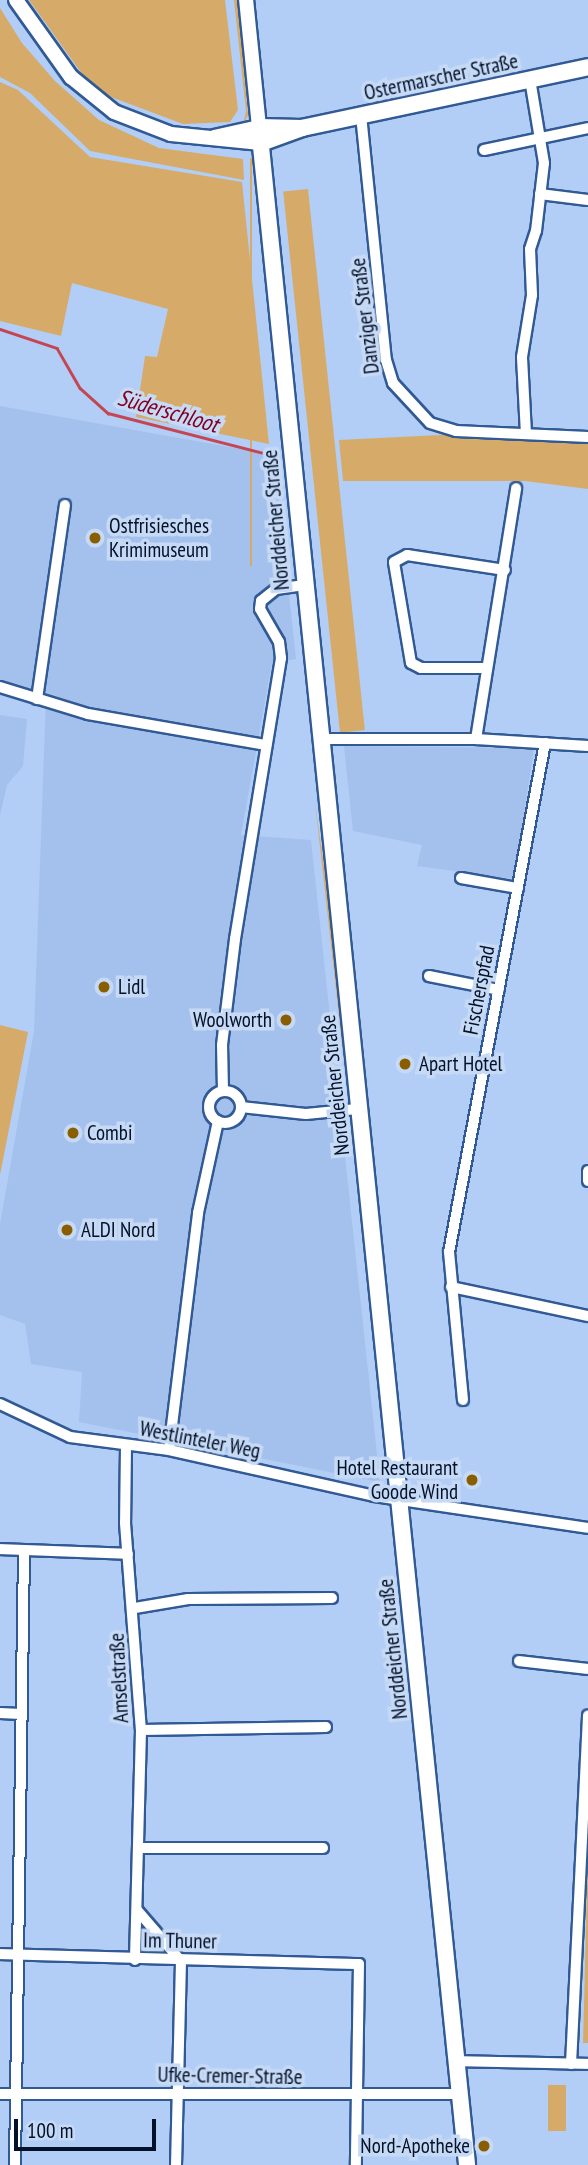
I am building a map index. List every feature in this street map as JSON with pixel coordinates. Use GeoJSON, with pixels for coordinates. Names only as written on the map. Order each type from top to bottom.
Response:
{"type":"FeatureCollection","features":[{"type":"Feature","properties":{"kind":"main road","name":"Ostermarscher Straße"},"geometry":{"type":"LineString","coordinates":[[260,135],[588,67]]}},
{"type":"Feature","properties":{"kind":"main road","name":"Norddeicher Straße"},"geometry":{"type":"LineString","coordinates":[[260,135],[303,585],[467,2165]]}},
{"type":"Feature","properties":{"kind":"street"},"geometry":{"type":"LineString","coordinates":[[16,0],[52,55],[91,96],[150,128],[206,139],[260,135]]}},
{"type":"Feature","properties":{"kind":"street","name":"Norddeicher Straße"},"geometry":{"type":"LineString","coordinates":[[246,0],[260,135]]}},
{"type":"Feature","properties":{"kind":"street"},"geometry":{"type":"LineString","coordinates":[[526,434],[522,357],[532,295],[530,249],[544,163],[530,79]]}},
{"type":"Feature","properties":{"kind":"street","name":"Danziger Straße"},"geometry":{"type":"LineString","coordinates":[[361,115],[386,360],[393,383],[430,423],[456,431],[588,437]]}},
{"type":"Feature","properties":{"kind":"street"},"geometry":{"type":"LineString","coordinates":[[484,150],[588,128]]}},
{"type":"Feature","properties":{"kind":"street"},"geometry":{"type":"LineString","coordinates":[[540,194],[588,200]]}},
{"type":"Feature","properties":{"kind":"street"},"geometry":{"type":"LineString","coordinates":[[476,739],[516,488]]}},
{"type":"Feature","properties":{"kind":"street"},"geometry":{"type":"LineString","coordinates":[[37,699],[65,505]]}},
{"type":"Feature","properties":{"kind":"street"},"geometry":{"type":"LineString","coordinates":[[487,668],[421,668],[411,663],[394,562],[407,555],[505,570]]}},
{"type":"Feature","properties":{"kind":"street"},"geometry":{"type":"LineString","coordinates":[[169,1450],[201,1195],[218,1121],[209,1105],[223,1091],[224,1026],[281,658],[279,642],[260,609],[261,601],[276,589],[303,585]]}},
{"type":"Feature","properties":{"kind":"street"},"geometry":{"type":"LineString","coordinates":[[0,687],[88,714],[266,745]]}},
{"type":"Feature","properties":{"kind":"street"},"geometry":{"type":"LineString","coordinates":[[320,739],[476,739],[588,746]]}},
{"type":"Feature","properties":{"kind":"street","name":"Fischerspfad"},"geometry":{"type":"LineString","coordinates":[[463,1400],[449,1252],[545,743]]}},
{"type":"Feature","properties":{"kind":"street"},"geometry":{"type":"LineString","coordinates":[[461,878],[518,888]]}},
{"type":"Feature","properties":{"kind":"street"},"geometry":{"type":"LineString","coordinates":[[429,976],[499,990]]}},
{"type":"Feature","properties":{"kind":"street"},"geometry":{"type":"LineString","coordinates":[[223,1091],[236,1095],[241,1107]]}},
{"type":"Feature","properties":{"kind":"street"},"geometry":{"type":"LineString","coordinates":[[241,1107],[306,1114],[357,1109]]}},
{"type":"Feature","properties":{"kind":"street"},"geometry":{"type":"LineString","coordinates":[[218,1121],[233,1121],[241,1107]]}},
{"type":"Feature","properties":{"kind":"street"},"geometry":{"type":"LineString","coordinates":[[588,1171],[588,1181]]}},
{"type":"Feature","properties":{"kind":"street"},"geometry":{"type":"LineString","coordinates":[[451,1287],[588,1316]]}},
{"type":"Feature","properties":{"kind":"street","name":"Westlinteler Weg"},"geometry":{"type":"LineString","coordinates":[[0,1404],[70,1437],[169,1450],[399,1500],[588,1528]]}},
{"type":"Feature","properties":{"kind":"street","name":"Amselstraße"},"geometry":{"type":"LineString","coordinates":[[126,1446],[128,1554],[135,1608],[141,1730],[135,1959]]}},
{"type":"Feature","properties":{"kind":"street"},"geometry":{"type":"LineString","coordinates":[[0,1549],[128,1554]]}},
{"type":"Feature","properties":{"kind":"street"},"geometry":{"type":"LineString","coordinates":[[15,2165],[24,1551]]}},
{"type":"Feature","properties":{"kind":"street"},"geometry":{"type":"LineString","coordinates":[[135,1608],[188,1599],[332,1598]]}},
{"type":"Feature","properties":{"kind":"street"},"geometry":{"type":"LineString","coordinates":[[519,1661],[588,1669]]}},
{"type":"Feature","properties":{"kind":"street"},"geometry":{"type":"LineString","coordinates":[[0,1713],[21,1714]]}},
{"type":"Feature","properties":{"kind":"street"},"geometry":{"type":"LineString","coordinates":[[571,2064],[588,1715]]}},
{"type":"Feature","properties":{"kind":"street"},"geometry":{"type":"LineString","coordinates":[[141,1730],[326,1727]]}},
{"type":"Feature","properties":{"kind":"street"},"geometry":{"type":"LineString","coordinates":[[139,1848],[323,1848]]}},
{"type":"Feature","properties":{"kind":"street"},"geometry":{"type":"LineString","coordinates":[[137,1910],[181,1961],[176,2165]]}},
{"type":"Feature","properties":{"kind":"street","name":"Im Thuner"},"geometry":{"type":"LineString","coordinates":[[0,1954],[359,1964],[358,2097]]}},
{"type":"Feature","properties":{"kind":"street"},"geometry":{"type":"LineString","coordinates":[[456,2061],[588,2064]]}},
{"type":"Feature","properties":{"kind":"street","name":"Ufke-Cremer-Straße"},"geometry":{"type":"LineString","coordinates":[[0,2094],[358,2097],[460,2094]]}},
{"type":"Feature","properties":{"kind":"street"},"geometry":{"type":"LineString","coordinates":[[356,2165],[358,2097]]}},
{"type":"Feature","properties":{"kind":"shaded area"},"geometry":{"type":"Polygon","coordinates":[[[29,0],[225,0],[238,110],[230,122],[183,124],[111,97],[85,78],[29,0]]]}},
{"type":"Feature","properties":{"kind":"shaded area"},"geometry":{"type":"Polygon","coordinates":[[[234,0],[238,0],[248,115],[243,125],[246,111],[234,0]]]}},
{"type":"Feature","properties":{"kind":"shaded area"},"geometry":{"type":"Polygon","coordinates":[[[0,8],[22,43],[55,81],[99,120],[159,148],[243,159],[244,180],[90,151],[30,93],[0,77],[0,8]]]}},
{"type":"Feature","properties":{"kind":"shaded area"},"geometry":{"type":"Polygon","coordinates":[[[0,82],[18,90],[90,157],[242,182],[269,444],[136,417],[145,356],[157,357],[168,309],[72,283],[61,336],[0,321],[0,82]]]}},
{"type":"Feature","properties":{"kind":"shaded area"},"geometry":{"type":"Polygon","coordinates":[[[250,158],[252,158],[252,566],[250,158]]]}},
{"type":"Feature","properties":{"kind":"shaded area"},"geometry":{"type":"Polygon","coordinates":[[[308,189],[365,730],[340,733],[283,192],[308,189]]]}},
{"type":"Feature","properties":{"kind":"shaded area"},"geometry":{"type":"Polygon","coordinates":[[[0,406],[274,455],[296,659],[272,663],[241,835],[311,840],[380,1482],[79,1422],[82,1372],[31,1364],[25,1324],[0,1315],[0,1224],[34,1031],[46,697],[0,681],[0,406]]]}},
{"type":"Feature","properties":{"kind":"shaded area"},"geometry":{"type":"Polygon","coordinates":[[[440,435],[588,442],[588,489],[525,481],[343,481],[339,440],[440,435]]]}},
{"type":"Feature","properties":{"kind":"shaded area"},"geometry":{"type":"Polygon","coordinates":[[[0,715],[27,719],[23,766],[7,785],[0,815],[0,715]]]}},
{"type":"Feature","properties":{"kind":"shaded area"},"geometry":{"type":"Polygon","coordinates":[[[344,746],[534,748],[514,879],[417,866],[422,845],[353,831],[344,746]]]}},
{"type":"Feature","properties":{"kind":"shaded area"},"geometry":{"type":"Polygon","coordinates":[[[315,802],[338,967],[344,1057],[315,802]]]}},
{"type":"Feature","properties":{"kind":"shaded area"},"geometry":{"type":"Polygon","coordinates":[[[0,1025],[28,1032],[0,1175],[0,1025]]]}},
{"type":"Feature","properties":{"kind":"shaded area"},"geometry":{"type":"Polygon","coordinates":[[[588,1850],[588,2043],[583,2043],[588,1850]]]}},
{"type":"Feature","properties":{"kind":"shaded area"},"geometry":{"type":"Polygon","coordinates":[[[548,2085],[566,2085],[566,2131],[548,2131],[548,2085]]]}},
{"type":"Feature","properties":{"kind":"waterway","name":"Süderschloot"},"geometry":{"type":"LineString","coordinates":[[0,329],[57,348],[80,388],[108,413],[275,456]]}},
{"type":"Feature","properties":{"kind":"place","name":"Ostfrisiesches Krimimuseum"},"geometry":{"type":"Point","coordinates":[95,538]}},
{"type":"Feature","properties":{"kind":"place","name":"Lidl"},"geometry":{"type":"Point","coordinates":[104,987]}},
{"type":"Feature","properties":{"kind":"place","name":"Woolworth"},"geometry":{"type":"Point","coordinates":[286,1020]}},
{"type":"Feature","properties":{"kind":"place","name":"Apart Hotel"},"geometry":{"type":"Point","coordinates":[405,1064]}},
{"type":"Feature","properties":{"kind":"place","name":"Combi"},"geometry":{"type":"Point","coordinates":[73,1133]}},
{"type":"Feature","properties":{"kind":"place","name":"ALDI Nord"},"geometry":{"type":"Point","coordinates":[67,1230]}},
{"type":"Feature","properties":{"kind":"place","name":"Hotel Restaurant Goode Wind"},"geometry":{"type":"Point","coordinates":[472,1480]}},
{"type":"Feature","properties":{"kind":"place","name":"Nord-Apotheke"},"geometry":{"type":"Point","coordinates":[484,2146]}}]}
